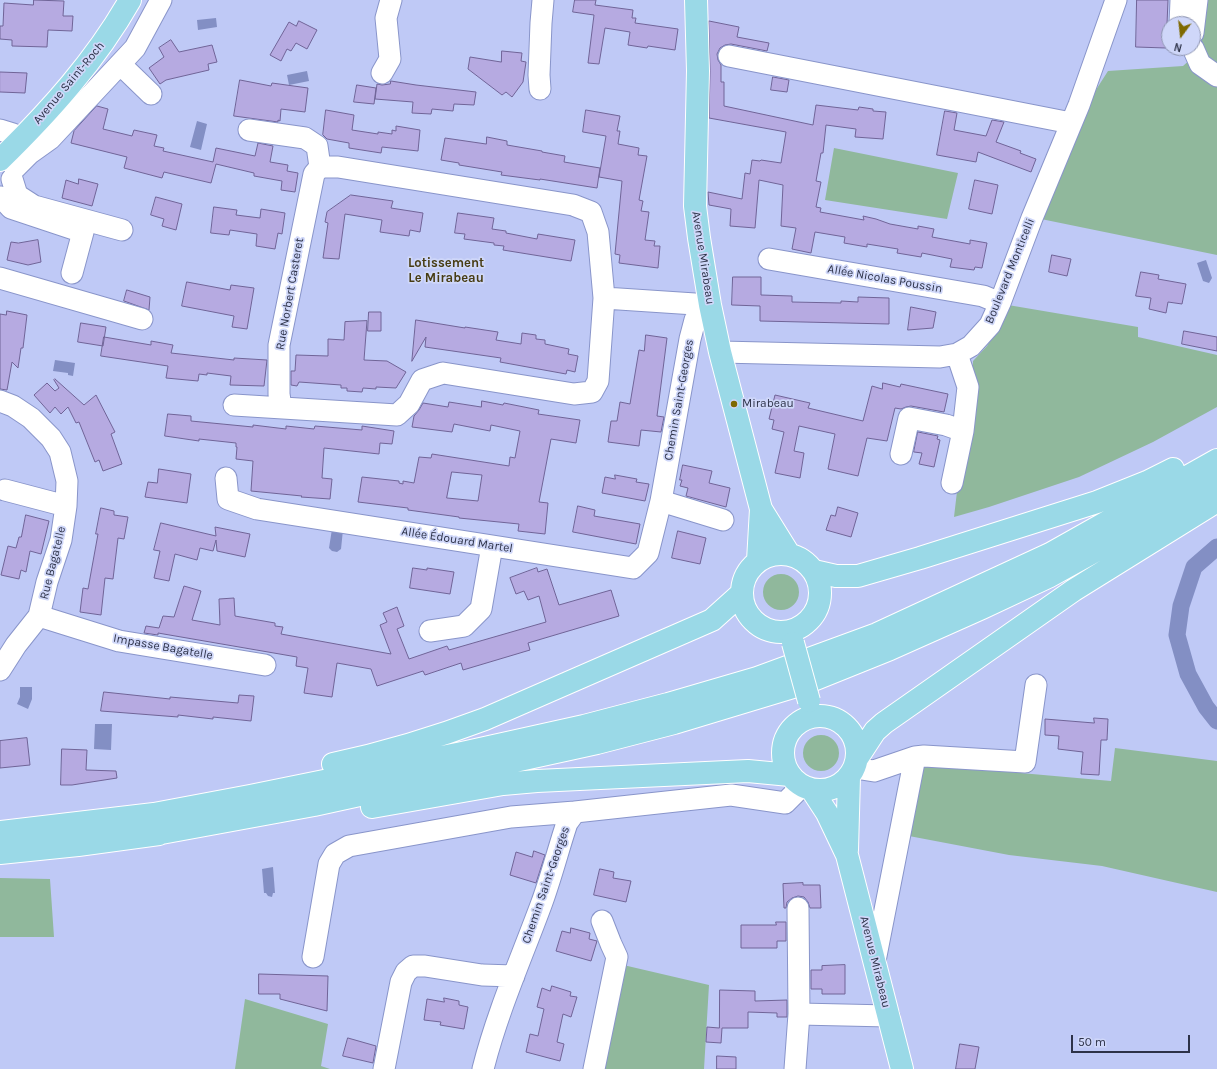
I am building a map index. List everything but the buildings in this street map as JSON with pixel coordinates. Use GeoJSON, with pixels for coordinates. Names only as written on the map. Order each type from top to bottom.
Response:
{"type":"FeatureCollection","features":[{"type":"Feature","properties":{"kind":"main road","name":"Avenue Saint-Roch"},"geometry":{"type":"LineString","coordinates":[[11,160],[110,32],[130,0]]}},
{"type":"Feature","properties":{"kind":"main road","name":"Avenue Mirabeau"},"geometry":{"type":"LineString","coordinates":[[696,0],[698,71],[695,206],[698,238],[720,352],[761,509]]}},
{"type":"Feature","properties":{"kind":"main road"},"geometry":{"type":"LineString","coordinates":[[814,570],[836,576],[858,576],[934,554],[1097,502],[1147,482],[1217,447]]}},
{"type":"Feature","properties":{"kind":"main road"},"geometry":{"type":"LineString","coordinates":[[9,832],[162,813],[462,753],[584,726],[668,704],[757,678],[877,634],[1050,554],[1217,460]]}},
{"type":"Feature","properties":{"kind":"main road"},"geometry":{"type":"LineString","coordinates":[[144,836],[314,805],[597,743],[674,723],[803,684],[890,649],[1048,577],[1217,482]]}},
{"type":"Feature","properties":{"kind":"main road"},"geometry":{"type":"LineString","coordinates":[[0,853],[322,815],[503,784],[748,770],[826,790],[839,786],[854,768],[875,731],[884,723],[1074,590],[1217,501]]}},
{"type":"Feature","properties":{"kind":"main road"},"geometry":{"type":"LineString","coordinates":[[761,509],[789,554]]}},
{"type":"Feature","properties":{"kind":"main road"},"geometry":{"type":"LineString","coordinates":[[758,561],[761,509]]}},
{"type":"Feature","properties":{"kind":"main road"},"geometry":{"type":"LineString","coordinates":[[773,554],[789,554],[799,557],[814,570],[819,580],[821,591],[820,602],[816,612],[792,637],[779,632],[767,630],[757,624],[743,605],[743,581],[749,570],[758,561],[773,554]]}},
{"type":"Feature","properties":{"kind":"main road"},"geometry":{"type":"LineString","coordinates":[[9,832],[109,807],[249,782],[351,760],[448,733],[485,719],[712,620],[742,593]]}},
{"type":"Feature","properties":{"kind":"main road"},"geometry":{"type":"LineString","coordinates":[[792,637],[811,709],[825,716],[836,719],[846,726],[853,735],[857,746],[847,855]]}},
{"type":"Feature","properties":{"kind":"main road"},"geometry":{"type":"LineString","coordinates":[[811,709],[788,734],[784,744],[783,755],[785,765],[827,813],[847,855]]}},
{"type":"Feature","properties":{"kind":"main road","name":"Avenue Mirabeau"},"geometry":{"type":"LineString","coordinates":[[847,855],[902,1069]]}},
{"type":"Feature","properties":{"kind":"street"},"geometry":{"type":"LineString","coordinates":[[11,160],[29,154],[50,139],[135,48],[161,0]]}},
{"type":"Feature","properties":{"kind":"street"},"geometry":{"type":"LineString","coordinates":[[382,73],[390,59],[386,18],[391,0]]}},
{"type":"Feature","properties":{"kind":"street"},"geometry":{"type":"LineString","coordinates":[[540,89],[541,23],[543,0]]}},
{"type":"Feature","properties":{"kind":"street","name":"Boulevard Monticelli"},"geometry":{"type":"LineString","coordinates":[[720,352],[940,357],[957,354],[971,346],[990,325],[1000,303],[1032,218],[1072,123],[1116,0]]}},
{"type":"Feature","properties":{"kind":"street"},"geometry":{"type":"LineString","coordinates":[[1180,16],[1181,0]]}},
{"type":"Feature","properties":{"kind":"street"},"geometry":{"type":"LineString","coordinates":[[1195,16],[1197,0]]}},
{"type":"Feature","properties":{"kind":"street"},"geometry":{"type":"LineString","coordinates":[[729,56],[1072,123]]}},
{"type":"Feature","properties":{"kind":"street"},"geometry":{"type":"LineString","coordinates":[[1196,56],[1200,64],[1217,76]]}},
{"type":"Feature","properties":{"kind":"street"},"geometry":{"type":"LineString","coordinates":[[120,64],[151,94]]}},
{"type":"Feature","properties":{"kind":"street"},"geometry":{"type":"LineString","coordinates":[[0,130],[12,134],[11,160],[1,198],[10,208],[83,232],[72,273]]}},
{"type":"Feature","properties":{"kind":"street"},"geometry":{"type":"LineString","coordinates":[[234,405],[397,415],[409,404],[422,380],[443,373],[574,394],[592,392],[598,381],[604,298],[598,232],[591,212],[573,205],[338,167],[320,167],[317,146],[304,138],[250,130]]}},
{"type":"Feature","properties":{"kind":"street"},"geometry":{"type":"LineString","coordinates":[[11,160],[18,195],[34,206],[122,230]]}},
{"type":"Feature","properties":{"kind":"street","name":"Rue Norbert Casteret"},"geometry":{"type":"LineString","coordinates":[[281,407],[279,394],[279,345],[314,174],[320,167]]}},
{"type":"Feature","properties":{"kind":"street","name":"Allée Nicolas Poussin"},"geometry":{"type":"LineString","coordinates":[[769,259],[983,296],[1000,303]]}},
{"type":"Feature","properties":{"kind":"street"},"geometry":{"type":"LineString","coordinates":[[0,278],[142,319]]}},
{"type":"Feature","properties":{"kind":"street"},"geometry":{"type":"LineString","coordinates":[[604,298],[710,305]]}},
{"type":"Feature","properties":{"kind":"street","name":"Chemin Saint-Georges"},"geometry":{"type":"LineString","coordinates":[[661,501],[690,340],[695,320],[710,305]]}},
{"type":"Feature","properties":{"kind":"street"},"geometry":{"type":"LineString","coordinates":[[952,483],[963,431],[968,387],[957,354]]}},
{"type":"Feature","properties":{"kind":"street","name":"Rue Bagatelle"},"geometry":{"type":"LineString","coordinates":[[0,401],[13,406],[31,418],[51,438],[60,452],[67,481],[66,506],[61,540],[47,582],[40,616],[16,645],[0,670]]}},
{"type":"Feature","properties":{"kind":"street"},"geometry":{"type":"LineString","coordinates":[[901,454],[909,418],[946,425],[963,431]]}},
{"type":"Feature","properties":{"kind":"street","name":"Allée Édouard Martel"},"geometry":{"type":"LineString","coordinates":[[226,478],[228,499],[257,509],[633,568],[648,553],[661,501]]}},
{"type":"Feature","properties":{"kind":"street"},"geometry":{"type":"LineString","coordinates":[[5,490],[66,506]]}},
{"type":"Feature","properties":{"kind":"street"},"geometry":{"type":"LineString","coordinates":[[661,501],[723,520]]}},
{"type":"Feature","properties":{"kind":"street"},"geometry":{"type":"LineString","coordinates":[[430,631],[464,626],[482,609],[492,546]]}},
{"type":"Feature","properties":{"kind":"street","name":"Impasse Bagatelle"},"geometry":{"type":"LineString","coordinates":[[40,616],[119,641],[265,665]]}},
{"type":"Feature","properties":{"kind":"street"},"geometry":{"type":"LineString","coordinates":[[854,768],[874,771],[915,757],[924,756],[1025,762],[1036,685]]}},
{"type":"Feature","properties":{"kind":"street"},"geometry":{"type":"LineString","coordinates":[[875,961],[915,757]]}},
{"type":"Feature","properties":{"kind":"street","name":"Chemin Saint-Georges"},"geometry":{"type":"LineString","coordinates":[[483,1069],[487,1053],[514,976],[541,904],[567,823],[575,812],[731,795],[785,803],[801,783]]}},
{"type":"Feature","properties":{"kind":"street"},"geometry":{"type":"LineString","coordinates":[[313,957],[329,864],[335,854],[349,846],[511,817],[575,812]]}},
{"type":"Feature","properties":{"kind":"street"},"geometry":{"type":"LineString","coordinates":[[795,1069],[799,1014],[798,908]]}},
{"type":"Feature","properties":{"kind":"street"},"geometry":{"type":"LineString","coordinates":[[594,1069],[617,957],[610,944],[602,921]]}},
{"type":"Feature","properties":{"kind":"street"},"geometry":{"type":"LineString","coordinates":[[384,1069],[401,982],[406,972],[413,966],[425,966],[482,975],[514,976]]}},
{"type":"Feature","properties":{"kind":"street"},"geometry":{"type":"LineString","coordinates":[[799,1014],[889,1016]]}},
{"type":"Feature","properties":{"kind":"green space"},"geometry":{"type":"Polygon","coordinates":[[[1201,0],[1217,0],[1217,255],[1041,219],[1085,107],[1108,71],[1183,66],[1192,56],[1201,56],[1201,16],[1199,16],[1201,0]]]}},
{"type":"Feature","properties":{"kind":"green space"},"geometry":{"type":"Polygon","coordinates":[[[834,148],[958,173],[947,219],[825,200],[834,148]]]}},
{"type":"Feature","properties":{"kind":"green space"},"geometry":{"type":"Polygon","coordinates":[[[1008,305],[1138,327],[1138,337],[1217,355],[1217,407],[1153,442],[1079,477],[954,517],[960,466],[977,399],[972,379],[973,361],[987,346],[997,330],[1008,305]]]}},
{"type":"Feature","properties":{"kind":"green space"},"geometry":{"type":"Polygon","coordinates":[[[784,574],[794,579],[798,585],[798,599],[794,605],[788,609],[778,610],[768,605],[764,599],[763,589],[768,579],[774,575],[784,574]]]}},
{"type":"Feature","properties":{"kind":"green space"},"geometry":{"type":"Polygon","coordinates":[[[824,735],[834,740],[838,746],[838,760],[834,766],[828,770],[818,771],[808,766],[804,760],[803,750],[808,740],[814,736],[824,735]]]}},
{"type":"Feature","properties":{"kind":"green space"},"geometry":{"type":"Polygon","coordinates":[[[1115,748],[1217,761],[1217,892],[1102,866],[1009,855],[909,836],[919,764],[1111,781],[1115,748]]]}},
{"type":"Feature","properties":{"kind":"green space"},"geometry":{"type":"Polygon","coordinates":[[[0,878],[50,879],[54,937],[0,937],[0,878]]]}},
{"type":"Feature","properties":{"kind":"green space"},"geometry":{"type":"Polygon","coordinates":[[[619,964],[709,985],[704,1069],[600,1069],[619,964]]]}},
{"type":"Feature","properties":{"kind":"green space"},"geometry":{"type":"Polygon","coordinates":[[[245,999],[328,1024],[321,1066],[330,1069],[235,1069],[245,999]]]}},
{"type":"Feature","properties":{"kind":"water"},"geometry":{"type":"Polygon","coordinates":[[[216,18],[217,27],[198,30],[197,20],[216,18]]]}},
{"type":"Feature","properties":{"kind":"water"},"geometry":{"type":"Polygon","coordinates":[[[307,71],[309,81],[289,85],[287,75],[307,71]]]}},
{"type":"Feature","properties":{"kind":"water"},"geometry":{"type":"Polygon","coordinates":[[[197,121],[207,124],[201,150],[190,147],[197,121]]]}},
{"type":"Feature","properties":{"kind":"water"},"geometry":{"type":"Polygon","coordinates":[[[1206,260],[1212,278],[1209,283],[1203,281],[1197,263],[1206,260]]]}},
{"type":"Feature","properties":{"kind":"water"},"geometry":{"type":"Polygon","coordinates":[[[55,360],[75,363],[73,376],[68,375],[68,373],[53,371],[55,360]]]}},
{"type":"Feature","properties":{"kind":"water"},"geometry":{"type":"Polygon","coordinates":[[[332,529],[343,530],[341,549],[337,552],[332,551],[329,548],[332,529]]]}},
{"type":"Feature","properties":{"kind":"water"},"geometry":{"type":"Polygon","coordinates":[[[20,687],[32,687],[32,699],[28,709],[17,704],[20,697],[20,687]]]}},
{"type":"Feature","properties":{"kind":"water"},"geometry":{"type":"Polygon","coordinates":[[[95,724],[112,724],[111,750],[94,749],[95,724]]]}},
{"type":"Feature","properties":{"kind":"water"},"geometry":{"type":"Polygon","coordinates":[[[273,867],[275,893],[273,893],[272,897],[264,893],[262,869],[273,867]]]}},
{"type":"Feature","properties":{"kind":"waterway"},"geometry":{"type":"LineString","coordinates":[[1217,547],[1194,567],[1181,606],[1177,635],[1188,674],[1206,707],[1217,721]]}},
{"type":"Feature","properties":{"kind":"place","name":"Mirabeau"},"geometry":{"type":"Point","coordinates":[734,404]}},
{"type":"Feature","properties":{"kind":"district","name":"Lotissement Le Mirabeau"},"geometry":{"type":"Point","coordinates":[446,270]}}]}
